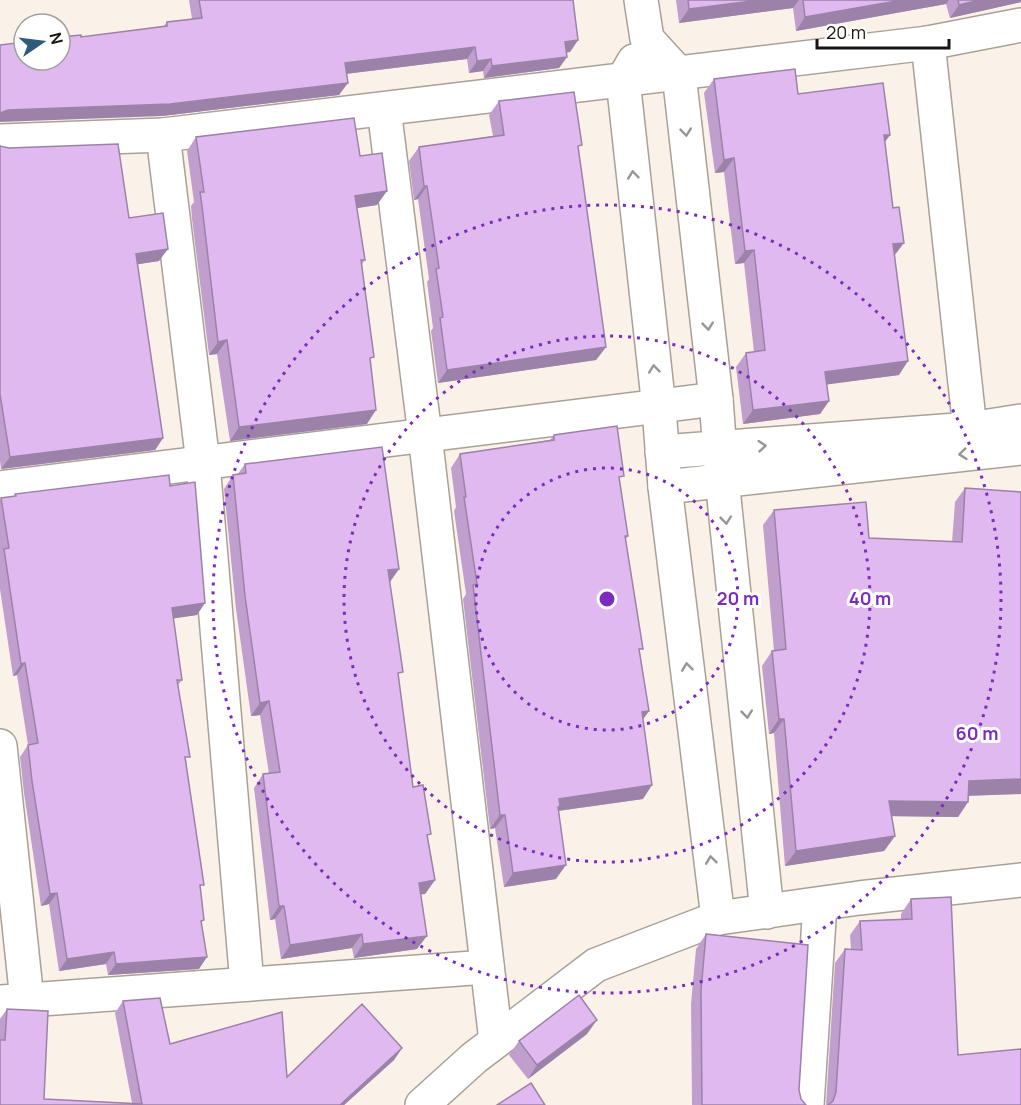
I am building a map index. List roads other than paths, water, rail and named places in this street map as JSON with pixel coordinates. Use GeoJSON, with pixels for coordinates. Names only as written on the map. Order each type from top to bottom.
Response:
{"type":"FeatureCollection","features":[{"type":"Feature","properties":{"kind":"street"},"geometry":{"type":"LineString","coordinates":[[641,0],[647,39],[679,74],[716,399],[767,912]]}},
{"type":"Feature","properties":{"kind":"street"},"geometry":{"type":"LineString","coordinates":[[0,141],[163,135],[928,43],[1021,25]]}},
{"type":"Feature","properties":{"kind":"street"},"geometry":{"type":"LineString","coordinates":[[647,39],[623,80],[659,408],[665,487],[718,918]]}},
{"type":"Feature","properties":{"kind":"street"},"geometry":{"type":"LineString","coordinates":[[928,43],[970,429]]}},
{"type":"Feature","properties":{"kind":"street"},"geometry":{"type":"LineString","coordinates":[[384,109],[425,435],[496,1041]]}},
{"type":"Feature","properties":{"kind":"street"},"geometry":{"type":"LineString","coordinates":[[163,135],[203,463],[247,984]]}},
{"type":"Feature","properties":{"kind":"street"},"geometry":{"type":"LineString","coordinates":[[0,488],[659,408],[716,399]]}},
{"type":"Feature","properties":{"kind":"street"},"geometry":{"type":"LineString","coordinates":[[665,487],[721,464],[1021,421]]}},
{"type":"Feature","properties":{"kind":"street"},"geometry":{"type":"LineString","coordinates":[[662,452],[721,464],[1021,448]]}},
{"type":"Feature","properties":{"kind":"street"},"geometry":{"type":"LineString","coordinates":[[0,746],[13,1001],[487,967]]}},
{"type":"Feature","properties":{"kind":"street"},"geometry":{"type":"LineString","coordinates":[[422,1105],[474,1058],[596,965],[718,918],[1021,880]]}},
{"type":"Feature","properties":{"kind":"street"},"geometry":{"type":"LineString","coordinates":[[807,1105],[820,904]]}}]}
